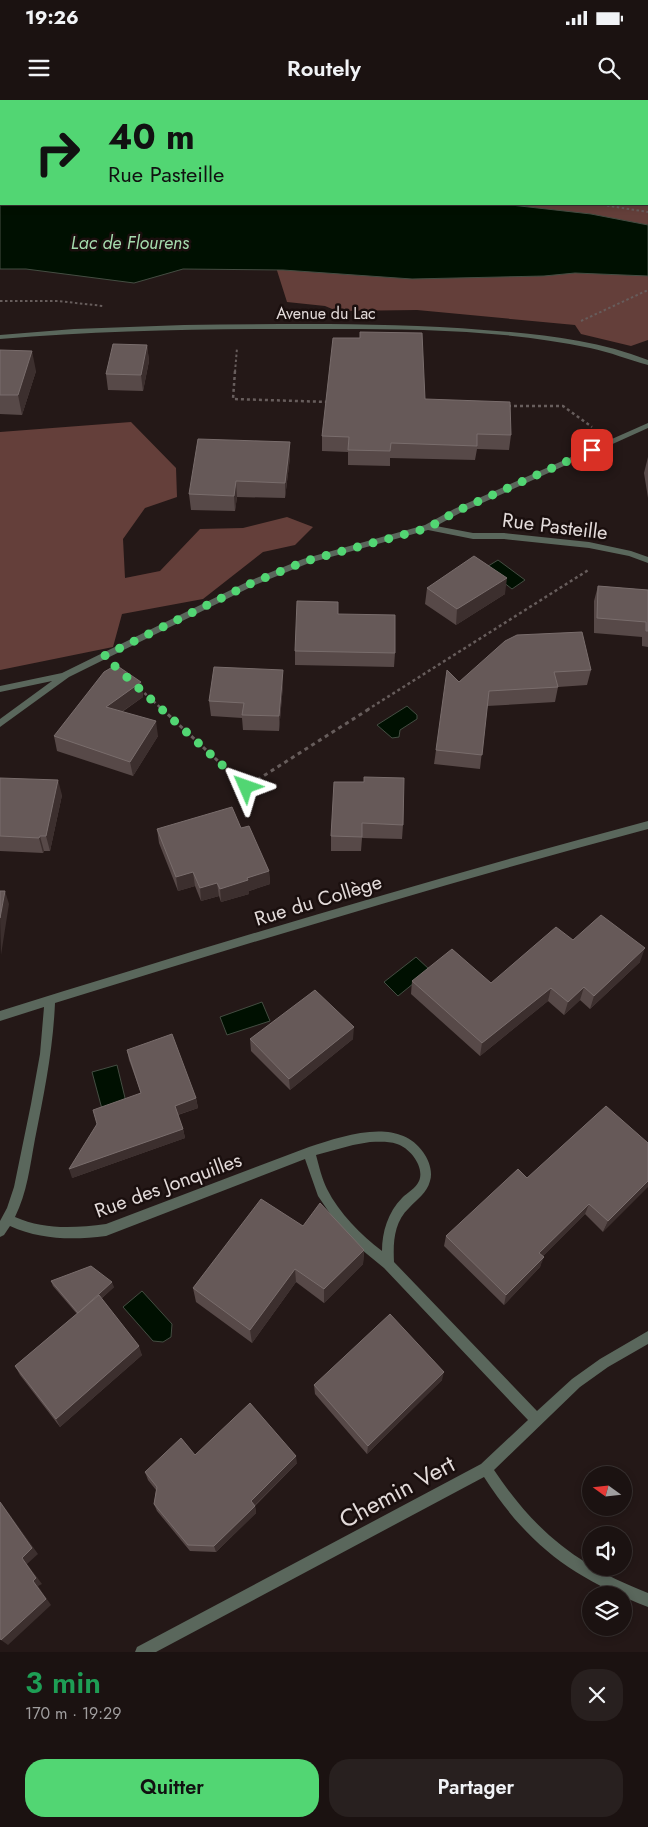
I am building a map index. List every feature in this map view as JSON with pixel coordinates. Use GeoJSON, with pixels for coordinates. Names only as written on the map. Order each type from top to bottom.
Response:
{"type":"FeatureCollection","features":[{"type":"Feature","properties":{"kind":"street","name":"Avenue du Lac"},"geometry":{"type":"LineString","coordinates":[[0,337],[114,328],[383,326],[496,332],[593,346],[633,356],[648,363]]}},
{"type":"Feature","properties":{"kind":"street","name":"Rue Pasteille"},"geometry":{"type":"LineString","coordinates":[[0,724],[66,675],[252,583],[306,561],[428,528],[457,511],[648,424]]}},
{"type":"Feature","properties":{"kind":"street","name":"Rue Pasteille"},"geometry":{"type":"LineString","coordinates":[[428,528],[473,536],[546,539],[608,549],[648,560]]}},
{"type":"Feature","properties":{"kind":"street","name":"Rue Pasteille"},"geometry":{"type":"LineString","coordinates":[[0,689],[66,675]]}},
{"type":"Feature","properties":{"kind":"street","name":"Rue du Collège"},"geometry":{"type":"LineString","coordinates":[[0,1016],[446,880],[648,825]]}},
{"type":"Feature","properties":{"kind":"street"},"geometry":{"type":"LineString","coordinates":[[0,1231],[9,1220],[23,1176],[48,1042],[50,1002]]}},
{"type":"Feature","properties":{"kind":"street","name":"Rue des Jonquilles"},"geometry":{"type":"LineString","coordinates":[[9,1220],[27,1230],[51,1234],[80,1234],[106,1230],[309,1152],[354,1138],[377,1136],[394,1138],[410,1145],[421,1157],[426,1174],[423,1185],[394,1216],[387,1243],[388,1264]]}},
{"type":"Feature","properties":{"kind":"street"},"geometry":{"type":"LineString","coordinates":[[309,1152],[322,1192],[360,1241],[388,1264],[537,1420]]}},
{"type":"Feature","properties":{"kind":"street","name":"Chemin Vert"},"geometry":{"type":"LineString","coordinates":[[142,1652],[486,1469],[576,1384],[604,1363],[648,1337]]}},
{"type":"Feature","properties":{"kind":"street"},"geometry":{"type":"LineString","coordinates":[[486,1469],[503,1498],[551,1547],[614,1588],[648,1600]]}},
{"type":"Feature","properties":{"kind":"path"},"geometry":{"type":"LineString","coordinates":[[603,205],[648,212]]}},
{"type":"Feature","properties":{"kind":"path"},"geometry":{"type":"LineString","coordinates":[[574,324],[648,290]]}},
{"type":"Feature","properties":{"kind":"path"},"geometry":{"type":"LineString","coordinates":[[239,327],[233,398],[329,402]]}},
{"type":"Feature","properties":{"kind":"path"},"geometry":{"type":"LineString","coordinates":[[503,406],[568,408],[609,442]]}},
{"type":"Feature","properties":{"kind":"path"},"geometry":{"type":"LineString","coordinates":[[104,656],[246,787],[601,562],[608,549]]}},
{"type":"Feature","properties":{"kind":"shaded area"},"geometry":{"type":"Polygon","coordinates":[[[648,205],[648,225],[523,206],[648,205]]]}},
{"type":"Feature","properties":{"kind":"shaded area"},"geometry":{"type":"Polygon","coordinates":[[[274,261],[648,272],[648,340],[631,346],[581,334],[575,325],[417,310],[337,311],[325,306],[287,302],[274,261]]]}},
{"type":"Feature","properties":{"kind":"shaded area"},"geometry":{"type":"Polygon","coordinates":[[[131,422],[176,468],[177,497],[145,508],[123,539],[125,578],[160,571],[200,529],[243,528],[287,517],[313,527],[295,545],[263,552],[203,599],[122,614],[113,647],[0,670],[0,432],[131,422]]]}},
{"type":"Feature","properties":{"kind":"water","name":"Lac de Flourens"},"geometry":{"type":"Polygon","coordinates":[[[0,205],[511,205],[591,214],[648,225],[648,276],[575,273],[544,276],[412,279],[283,270],[183,269],[134,283],[26,269],[0,269],[0,205]]]}},
{"type":"Feature","properties":{"kind":"water"},"geometry":{"type":"Polygon","coordinates":[[[498,560],[525,580],[512,589],[485,568],[498,560]]]}},
{"type":"Feature","properties":{"kind":"water"},"geometry":{"type":"Polygon","coordinates":[[[407,706],[417,715],[417,719],[400,730],[399,737],[392,738],[377,725],[407,706]]]}},
{"type":"Feature","properties":{"kind":"water"},"geometry":{"type":"Polygon","coordinates":[[[416,957],[430,970],[398,996],[384,982],[416,957]]]}},
{"type":"Feature","properties":{"kind":"water"},"geometry":{"type":"Polygon","coordinates":[[[262,1002],[270,1021],[227,1035],[220,1017],[262,1002]]]}},
{"type":"Feature","properties":{"kind":"water"},"geometry":{"type":"Polygon","coordinates":[[[117,1065],[126,1102],[102,1109],[92,1072],[117,1065]]]}},
{"type":"Feature","properties":{"kind":"water"},"geometry":{"type":"Polygon","coordinates":[[[142,1291],[172,1324],[171,1337],[163,1342],[153,1341],[123,1307],[142,1291]]]}},
{"type":"Feature","properties":{"kind":"building"},"geometry":{"type":"Polygon","coordinates":[[[360,332],[422,333],[425,399],[510,402],[511,435],[477,434],[477,446],[391,443],[390,451],[348,450],[349,437],[322,436],[333,338],[360,338],[360,332]]]}},
{"type":"Feature","properties":{"kind":"building"},"geometry":{"type":"Polygon","coordinates":[[[113,344],[147,345],[141,375],[106,374],[113,344]]]}},
{"type":"Feature","properties":{"kind":"building"},"geometry":{"type":"Polygon","coordinates":[[[0,350],[32,351],[18,395],[0,395],[0,350]]]}},
{"type":"Feature","properties":{"kind":"building"},"geometry":{"type":"Polygon","coordinates":[[[198,439],[290,442],[285,483],[236,481],[234,496],[189,494],[198,439]]]}},
{"type":"Feature","properties":{"kind":"building"},"geometry":{"type":"Polygon","coordinates":[[[474,556],[507,578],[457,609],[427,588],[474,556]]]}},
{"type":"Feature","properties":{"kind":"building"},"geometry":{"type":"Polygon","coordinates":[[[598,586],[648,590],[648,631],[646,631],[646,622],[597,618],[598,586]]]}},
{"type":"Feature","properties":{"kind":"building"},"geometry":{"type":"Polygon","coordinates":[[[297,601],[338,602],[338,614],[395,615],[395,653],[295,651],[297,601]]]}},
{"type":"Feature","properties":{"kind":"building"},"geometry":{"type":"Polygon","coordinates":[[[582,632],[591,670],[554,672],[558,687],[489,691],[482,755],[436,750],[447,670],[459,682],[505,641],[517,635],[582,632]]]}},
{"type":"Feature","properties":{"kind":"building"},"geometry":{"type":"Polygon","coordinates":[[[116,665],[141,682],[106,707],[156,721],[130,762],[54,736],[104,672],[116,665]]]}},
{"type":"Feature","properties":{"kind":"building"},"geometry":{"type":"Polygon","coordinates":[[[214,667],[283,670],[279,716],[242,715],[244,703],[209,701],[214,667]]]}},
{"type":"Feature","properties":{"kind":"building"},"geometry":{"type":"Polygon","coordinates":[[[364,777],[404,778],[403,825],[362,823],[362,837],[331,836],[334,782],[364,782],[364,777]]]}},
{"type":"Feature","properties":{"kind":"building"},"geometry":{"type":"Polygon","coordinates":[[[0,778],[58,780],[46,836],[40,836],[39,838],[0,836],[0,778]]]}},
{"type":"Feature","properties":{"kind":"building"},"geometry":{"type":"Polygon","coordinates":[[[232,807],[241,828],[249,826],[269,871],[220,889],[217,883],[200,888],[193,872],[176,877],[157,829],[232,807]]]}},
{"type":"Feature","properties":{"kind":"building"},"geometry":{"type":"Polygon","coordinates":[[[0,891],[5,891],[0,918],[0,891]]]}},
{"type":"Feature","properties":{"kind":"building"},"geometry":{"type":"Polygon","coordinates":[[[601,915],[645,948],[594,996],[584,987],[568,1002],[551,988],[482,1043],[412,981],[452,949],[491,983],[556,927],[573,940],[601,915]]]}},
{"type":"Feature","properties":{"kind":"building"},"geometry":{"type":"Polygon","coordinates":[[[315,990],[354,1027],[289,1079],[250,1039],[315,990]]]}},
{"type":"Feature","properties":{"kind":"building"},"geometry":{"type":"Polygon","coordinates":[[[172,1034],[196,1098],[175,1106],[183,1129],[69,1169],[97,1124],[93,1110],[141,1093],[127,1050],[172,1034]]]}},
{"type":"Feature","properties":{"kind":"building"},"geometry":{"type":"Polygon","coordinates":[[[606,1106],[648,1143],[648,1181],[608,1221],[589,1204],[539,1253],[544,1257],[506,1295],[446,1236],[518,1169],[527,1178],[606,1106]]]}},
{"type":"Feature","properties":{"kind":"building"},"geometry":{"type":"Polygon","coordinates":[[[261,1199],[303,1226],[320,1203],[364,1250],[324,1289],[295,1269],[250,1330],[193,1288],[261,1199]]]}},
{"type":"Feature","properties":{"kind":"building"},"geometry":{"type":"Polygon","coordinates":[[[91,1266],[112,1282],[78,1313],[51,1281],[91,1266]]]}},
{"type":"Feature","properties":{"kind":"building"},"geometry":{"type":"Polygon","coordinates":[[[99,1295],[139,1346],[56,1419],[15,1366],[99,1295]]]}},
{"type":"Feature","properties":{"kind":"building"},"geometry":{"type":"Polygon","coordinates":[[[390,1314],[444,1372],[368,1446],[314,1385],[390,1314]]]}},
{"type":"Feature","properties":{"kind":"building"},"geometry":{"type":"Polygon","coordinates":[[[250,1403],[296,1456],[251,1501],[255,1506],[214,1546],[188,1545],[154,1504],[157,1487],[145,1472],[181,1438],[195,1455],[250,1403]]]}},
{"type":"Feature","properties":{"kind":"building"},"geometry":{"type":"Polygon","coordinates":[[[0,1502],[32,1548],[22,1558],[36,1578],[33,1581],[46,1599],[1,1640],[0,1638],[0,1502]]]}},
{"type":"Feature","properties":{"kind":"route"},"geometry":{"type":"LineString","coordinates":[[246,787],[104,656],[128,646],[252,583],[306,561],[428,528],[457,511],[592,450]]}}]}
